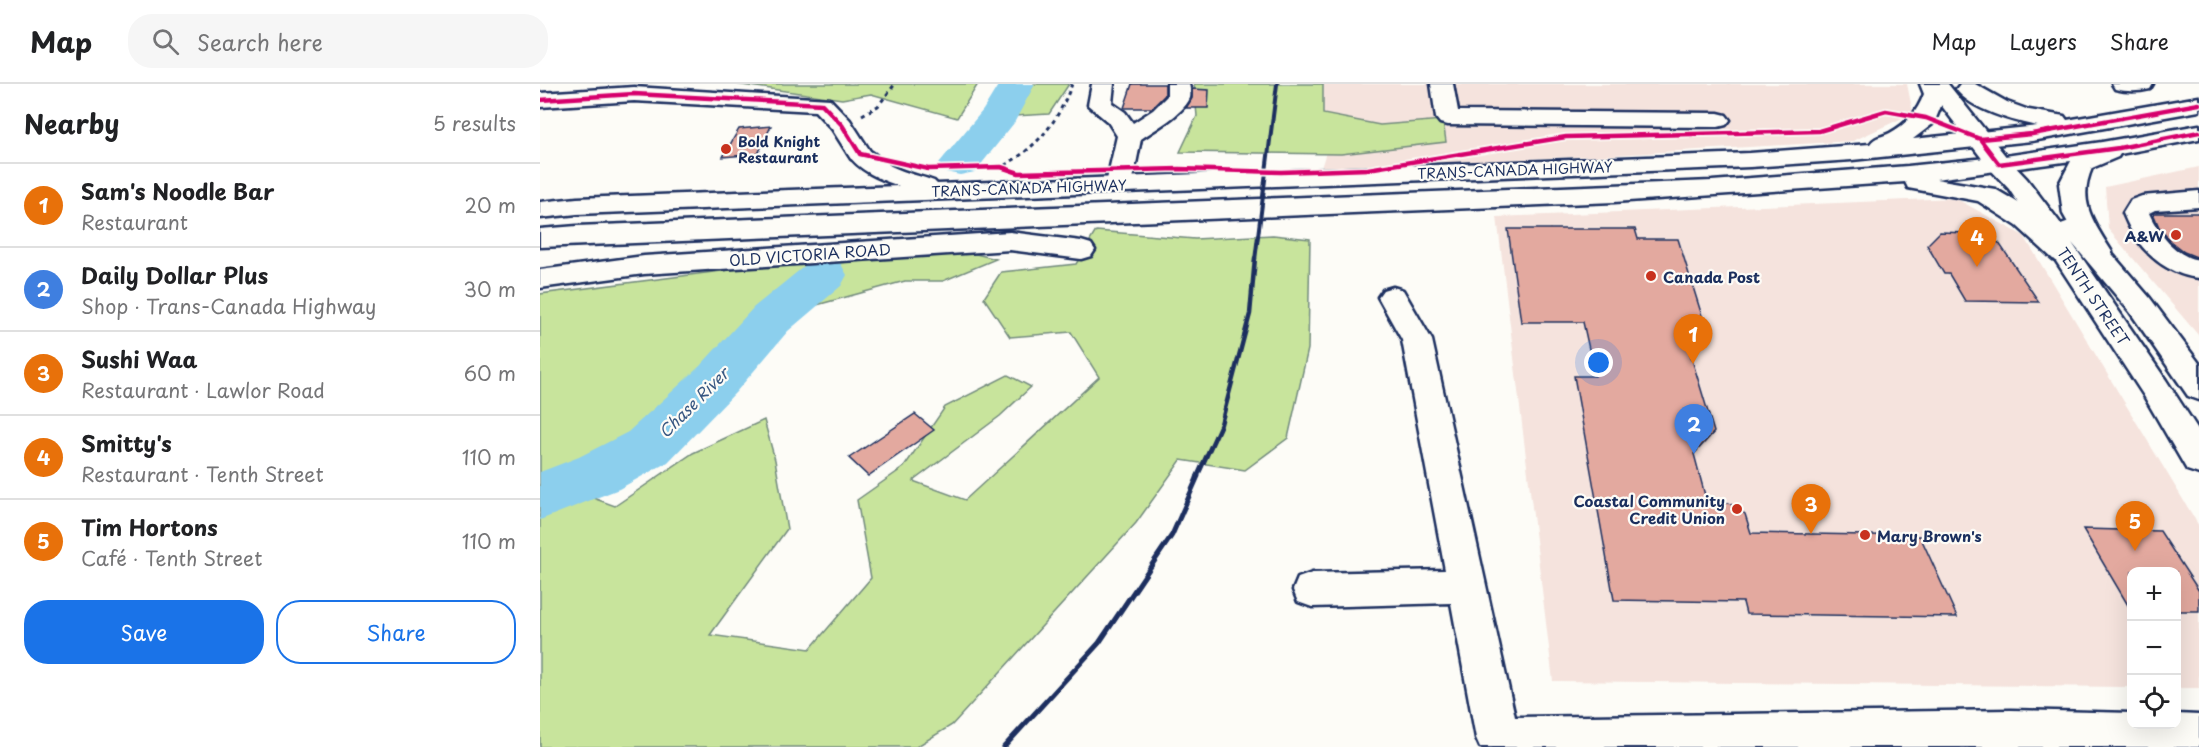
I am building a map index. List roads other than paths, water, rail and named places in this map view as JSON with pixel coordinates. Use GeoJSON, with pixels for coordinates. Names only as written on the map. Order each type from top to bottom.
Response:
{"type":"FeatureCollection","features":[{"type":"Feature","properties":{"kind":"main road"},"geometry":{"type":"LineString","coordinates":[[1103,84],[1100,105],[1117,117],[1129,136],[1119,184]]}},
{"type":"Feature","properties":{"kind":"main road"},"geometry":{"type":"LineString","coordinates":[[1129,136],[1161,115],[1179,97],[1179,84]]}},
{"type":"Feature","properties":{"kind":"main road"},"geometry":{"type":"LineString","coordinates":[[1442,84],[1448,118],[1718,120]]}},
{"type":"Feature","properties":{"kind":"main road"},"geometry":{"type":"LineString","coordinates":[[1852,153],[1899,138],[1926,118],[1935,94],[1931,84]]}},
{"type":"Feature","properties":{"kind":"main road"},"geometry":{"type":"LineString","coordinates":[[1936,84],[1992,137]]}},
{"type":"Feature","properties":{"kind":"main road"},"geometry":{"type":"LineString","coordinates":[[2122,84],[2142,84]]}},
{"type":"Feature","properties":{"kind":"main road"},"geometry":{"type":"LineString","coordinates":[[1965,87],[1992,137]]}},
{"type":"Feature","properties":{"kind":"main road"},"geometry":{"type":"LineString","coordinates":[[1965,87],[1994,106],[2027,117],[2091,123]]}},
{"type":"Feature","properties":{"kind":"main road"},"geometry":{"type":"LineString","coordinates":[[540,100],[634,94],[822,104],[842,124],[860,154],[884,172],[944,191]]}},
{"type":"Feature","properties":{"kind":"main road","name":"TRANS-CANADA HIGHWAY"},"geometry":{"type":"LineString","coordinates":[[540,210],[944,191],[1636,166],[1852,153],[2032,134],[2199,104]]}},
{"type":"Feature","properties":{"kind":"main road","name":"TRANS-CANADA HIGHWAY"},"geometry":{"type":"LineString","coordinates":[[540,238],[1766,187],[1873,178],[2011,162],[2119,148],[2199,132]]}},
{"type":"Feature","properties":{"kind":"main road","name":"TENTH STREET"},"geometry":{"type":"LineString","coordinates":[[1992,137],[2011,162],[2034,183],[2062,219],[2098,252],[2166,339],[2199,388]]}},
{"type":"Feature","properties":{"kind":"main road"},"geometry":{"type":"LineString","coordinates":[[2098,252],[2076,214],[2072,184],[2082,163],[2119,148]]}},
{"type":"Feature","properties":{"kind":"main road","name":"TENTH STREET"},"geometry":{"type":"LineString","coordinates":[[2011,162],[2018,184],[2149,380],[2199,460]]}},
{"type":"Feature","properties":{"kind":"main road"},"geometry":{"type":"LineString","coordinates":[[1873,178],[1930,184],[1986,195],[2027,220],[2063,254]]}},
{"type":"Feature","properties":{"kind":"main road"},"geometry":{"type":"LineString","coordinates":[[2199,199],[2151,202],[2140,206],[2136,213],[2140,227],[2172,261],[2179,266],[2199,270]]}},
{"type":"Feature","properties":{"kind":"main road","name":"OLD VICTORIA ROAD"},"geometry":{"type":"LineString","coordinates":[[540,279],[644,265],[1010,241],[1081,250]]}},
{"type":"Feature","properties":{"kind":"main road"},"geometry":{"type":"LineString","coordinates":[[1393,297],[1417,340],[1498,738],[1873,741],[2199,736]]}},
{"type":"Feature","properties":{"kind":"main road"},"geometry":{"type":"LineString","coordinates":[[2166,339],[2199,359]]}},
{"type":"Feature","properties":{"kind":"main road"},"geometry":{"type":"LineString","coordinates":[[1312,590],[1467,586]]}},
{"type":"Feature","properties":{"kind":"waterway","name":"Chase River"},"geometry":{"type":"LineString","coordinates":[[960,163],[1000,115],[1017,84]]}},
{"type":"Feature","properties":{"kind":"waterway","name":"Chase River"},"geometry":{"type":"LineString","coordinates":[[540,496],[599,473],[648,447],[718,379],[771,319],[824,275]]}},
{"type":"Feature","properties":{"kind":"railway"},"geometry":{"type":"LineString","coordinates":[[1255,260],[1277,84]]}},
{"type":"Feature","properties":{"kind":"railway"},"geometry":{"type":"LineString","coordinates":[[1197,477],[1221,424],[1250,314],[1255,258]]}},
{"type":"Feature","properties":{"kind":"railway"},"geometry":{"type":"LineString","coordinates":[[1004,747],[1099,643],[1172,535],[1198,476]]}},
{"type":"Feature","properties":{"kind":"place","name":"Bold Knight Restaurant"},"geometry":{"type":"Point","coordinates":[726,149]}},
{"type":"Feature","properties":{"kind":"place","name":"A&W"},"geometry":{"type":"Point","coordinates":[2176,235]}},
{"type":"Feature","properties":{"kind":"place","name":"Smitty's"},"geometry":{"type":"Point","coordinates":[1977,267]}},
{"type":"Feature","properties":{"kind":"place","name":"Canada Post"},"geometry":{"type":"Point","coordinates":[1651,276]}},
{"type":"Feature","properties":{"kind":"place","name":"Sam's Noodle Bar"},"geometry":{"type":"Point","coordinates":[1693,364]}},
{"type":"Feature","properties":{"kind":"place","name":"Daily Dollar Plus"},"geometry":{"type":"Point","coordinates":[1694,454]}},
{"type":"Feature","properties":{"kind":"place","name":"Coastal Community Credit Union"},"geometry":{"type":"Point","coordinates":[1737,509]}},
{"type":"Feature","properties":{"kind":"place","name":"Sushi Waa"},"geometry":{"type":"Point","coordinates":[1811,534]}},
{"type":"Feature","properties":{"kind":"place","name":"Mary Brown's"},"geometry":{"type":"Point","coordinates":[1865,535]}},
{"type":"Feature","properties":{"kind":"place","name":"Tim Hortons"},"geometry":{"type":"Point","coordinates":[2135,551]}}]}
